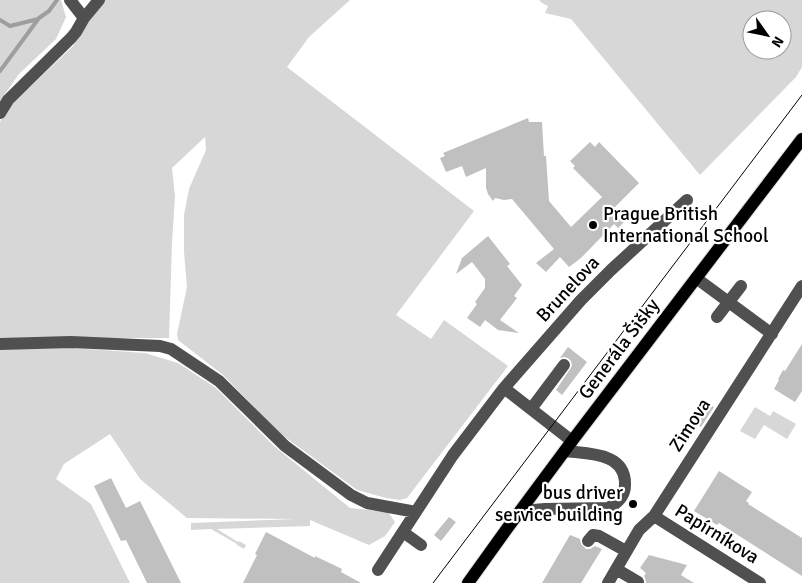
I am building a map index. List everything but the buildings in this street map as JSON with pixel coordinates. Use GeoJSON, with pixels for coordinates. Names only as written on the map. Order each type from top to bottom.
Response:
{"type":"FeatureCollection","features":[{"type":"Feature","properties":{"kind":"main road","name":"Generála Šišky"},"geometry":{"type":"LineString","coordinates":[[468,583],[568,446],[802,140]]}},
{"type":"Feature","properties":{"kind":"street"},"geometry":{"type":"LineString","coordinates":[[70,0],[84,18]]}},
{"type":"Feature","properties":{"kind":"street"},"geometry":{"type":"LineString","coordinates":[[0,113],[8,100],[71,38],[99,0]]}},
{"type":"Feature","properties":{"kind":"street","name":"Brunelova"},"geometry":{"type":"LineString","coordinates":[[378,570],[457,449],[504,388],[581,300],[610,270],[687,200]]}},
{"type":"Feature","properties":{"kind":"street"},"geometry":{"type":"LineString","coordinates":[[696,278],[772,334]]}},
{"type":"Feature","properties":{"kind":"street"},"geometry":{"type":"LineString","coordinates":[[717,317],[741,286]]}},
{"type":"Feature","properties":{"kind":"street","name":"Zimova"},"geometry":{"type":"LineString","coordinates":[[608,583],[639,530],[654,516],[802,286]]}},
{"type":"Feature","properties":{"kind":"street"},"geometry":{"type":"LineString","coordinates":[[0,344],[71,342],[160,346],[171,349],[219,381],[285,446],[351,495],[367,503],[416,512]]}},
{"type":"Feature","properties":{"kind":"street"},"geometry":{"type":"LineString","coordinates":[[531,409],[564,365]]}},
{"type":"Feature","properties":{"kind":"street"},"geometry":{"type":"LineString","coordinates":[[504,388],[531,409],[568,446],[614,460],[625,477],[623,496],[616,504],[608,508],[520,511]]}},
{"type":"Feature","properties":{"kind":"street","name":"Papírníkova"},"geometry":{"type":"LineString","coordinates":[[654,516],[760,583]]}},
{"type":"Feature","properties":{"kind":"street"},"geometry":{"type":"LineString","coordinates":[[403,532],[421,544]]}},
{"type":"Feature","properties":{"kind":"street"},"geometry":{"type":"LineString","coordinates":[[588,541],[593,535],[599,536],[626,551]]}},
{"type":"Feature","properties":{"kind":"street"},"geometry":{"type":"LineString","coordinates":[[616,569],[638,582]]}},
{"type":"Feature","properties":{"kind":"shaded area"},"geometry":{"type":"Polygon","coordinates":[[[0,0],[61,0],[66,17],[56,39],[19,74],[0,101],[0,0]]]}},
{"type":"Feature","properties":{"kind":"shaded area"},"geometry":{"type":"Polygon","coordinates":[[[102,0],[350,0],[309,37],[287,67],[474,211],[396,315],[431,339],[444,320],[508,366],[407,498],[400,500],[386,498],[357,490],[281,434],[223,375],[178,340],[177,334],[187,287],[184,252],[184,215],[189,189],[206,150],[205,137],[172,168],[175,196],[169,338],[71,338],[0,342],[0,122],[5,111],[73,46],[102,0]]]}},
{"type":"Feature","properties":{"kind":"shaded area"},"geometry":{"type":"Polygon","coordinates":[[[539,0],[802,0],[802,67],[796,77],[700,175],[571,19],[545,13],[548,6],[539,0]]]}},
{"type":"Feature","properties":{"kind":"shaded area"},"geometry":{"type":"Polygon","coordinates":[[[0,345],[145,353],[178,363],[216,388],[274,446],[350,508],[388,512],[395,522],[385,536],[369,545],[310,520],[310,526],[217,529],[246,545],[244,549],[211,529],[191,530],[191,523],[297,519],[187,518],[140,479],[110,434],[64,464],[56,479],[91,504],[130,583],[0,583],[0,345]]]}},
{"type":"Feature","properties":{"kind":"shaded area"},"geometry":{"type":"Polygon","coordinates":[[[755,407],[770,416],[773,411],[796,424],[787,439],[764,425],[755,439],[740,431],[755,407]]]}},
{"type":"Feature","properties":{"kind":"waterway"},"geometry":{"type":"LineString","coordinates":[[0,71],[39,18],[49,11],[57,0]]}},
{"type":"Feature","properties":{"kind":"waterway"},"geometry":{"type":"LineString","coordinates":[[0,20],[10,26],[38,19]]}},
{"type":"Feature","properties":{"kind":"tram line"},"geometry":{"type":"LineString","coordinates":[[433,583],[802,95]]}},
{"type":"Feature","properties":{"kind":"place","name":"Prague British International School"},"geometry":{"type":"Point","coordinates":[593,225]}},
{"type":"Feature","properties":{"kind":"place","name":"bus driver service building"},"geometry":{"type":"Point","coordinates":[633,504]}}]}
